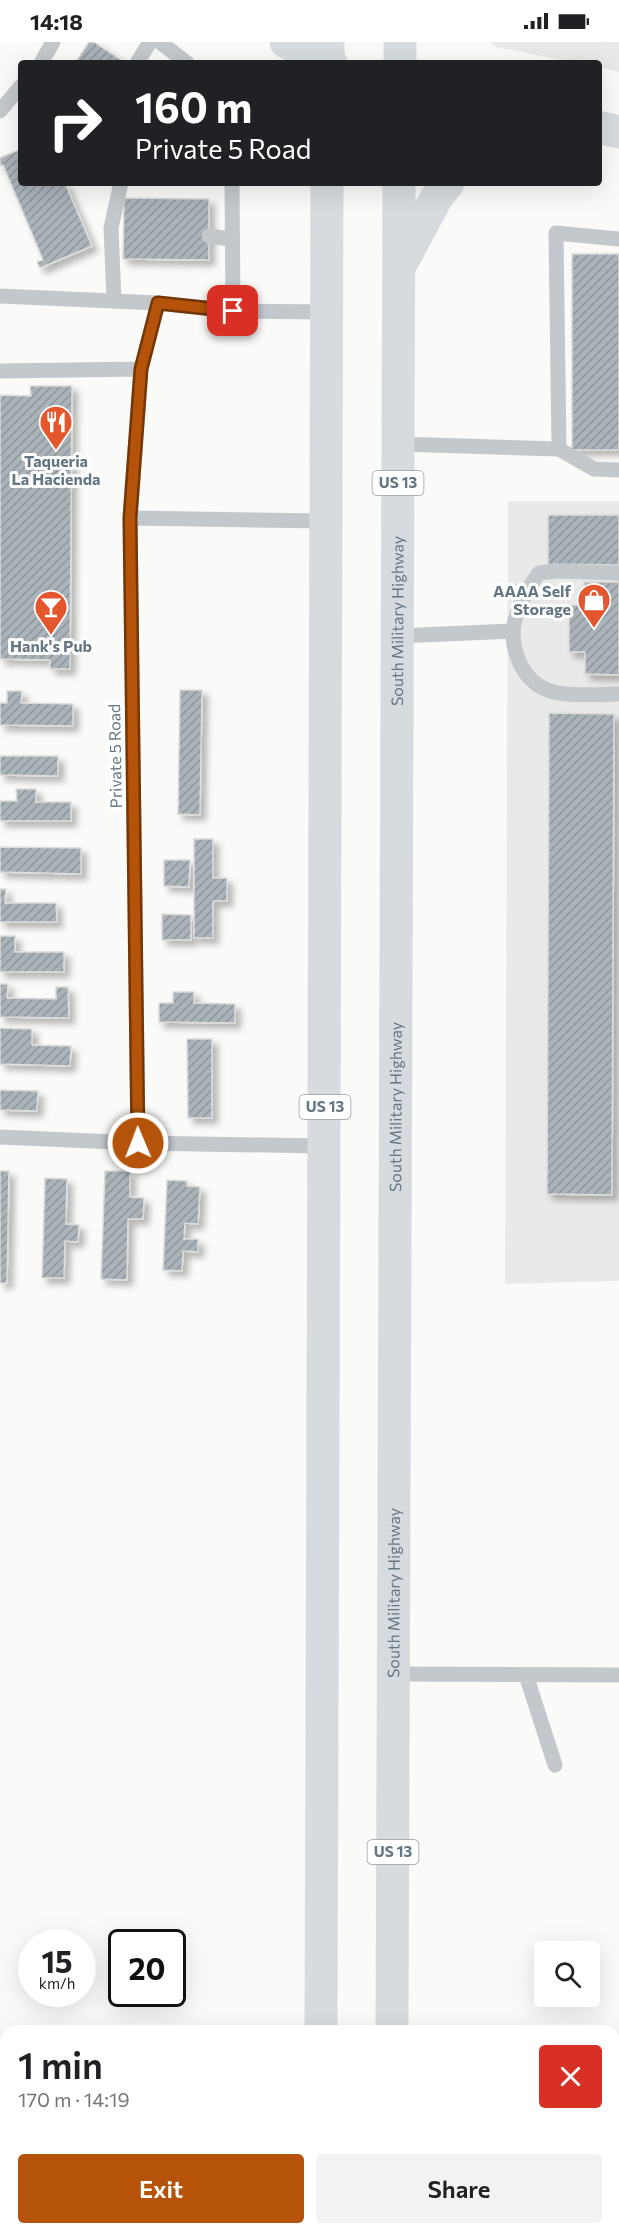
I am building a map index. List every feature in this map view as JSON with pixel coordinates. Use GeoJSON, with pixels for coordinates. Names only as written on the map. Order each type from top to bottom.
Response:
{"type":"FeatureCollection","features":[{"type":"Feature","properties":{"kind":"main road"},"geometry":{"type":"LineString","coordinates":[[286,42],[323,60]]}},
{"type":"Feature","properties":{"kind":"main road"},"geometry":{"type":"LineString","coordinates":[[328,42],[329,60]]}},
{"type":"Feature","properties":{"kind":"main road"},"geometry":{"type":"LineString","coordinates":[[400,42],[400,60]]}},
{"type":"Feature","properties":{"kind":"main road"},"geometry":{"type":"LineString","coordinates":[[602,129],[619,132]]}},
{"type":"Feature","properties":{"kind":"main road","name":"US 13"},"geometry":{"type":"LineString","coordinates":[[321,2025],[327,186]]}},
{"type":"Feature","properties":{"kind":"main road","name":"South Military Highway"},"geometry":{"type":"LineString","coordinates":[[392,2025],[399,186]]}},
{"type":"Feature","properties":{"kind":"main road"},"geometry":{"type":"LineString","coordinates":[[399,269],[437,197],[446,186]]}},
{"type":"Feature","properties":{"kind":"lane"},"geometry":{"type":"LineString","coordinates":[[44,60],[53,42]]}},
{"type":"Feature","properties":{"kind":"lane"},"geometry":{"type":"LineString","coordinates":[[140,60],[150,42]]}},
{"type":"Feature","properties":{"kind":"lane"},"geometry":{"type":"LineString","coordinates":[[160,42],[183,60]]}},
{"type":"Feature","properties":{"kind":"lane"},"geometry":{"type":"LineString","coordinates":[[0,111],[18,90]]}},
{"type":"Feature","properties":{"kind":"lane"},"geometry":{"type":"LineString","coordinates":[[114,300],[121,186]]}},
{"type":"Feature","properties":{"kind":"lane"},"geometry":{"type":"LineString","coordinates":[[232,186],[233,311]]}},
{"type":"Feature","properties":{"kind":"lane"},"geometry":{"type":"LineString","coordinates":[[559,449],[556,233],[619,239]]}},
{"type":"Feature","properties":{"kind":"lane"},"geometry":{"type":"LineString","coordinates":[[209,236],[231,239]]}},
{"type":"Feature","properties":{"kind":"lane"},"geometry":{"type":"LineString","coordinates":[[0,296],[114,300],[233,311],[327,312]]}},
{"type":"Feature","properties":{"kind":"lane","name":"Private 5 Road"},"geometry":{"type":"LineString","coordinates":[[138,1143],[130,518],[141,369],[158,303]]}},
{"type":"Feature","properties":{"kind":"lane"},"geometry":{"type":"LineString","coordinates":[[0,371],[141,369]]}},
{"type":"Feature","properties":{"kind":"lane"},"geometry":{"type":"LineString","coordinates":[[399,444],[559,449],[594,469],[619,470]]}},
{"type":"Feature","properties":{"kind":"lane"},"geometry":{"type":"LineString","coordinates":[[130,518],[326,522]]}},
{"type":"Feature","properties":{"kind":"lane"},"geometry":{"type":"LineString","coordinates":[[619,573],[555,571],[539,573],[528,587],[513,631],[522,669],[531,681],[547,691],[619,694]]}},
{"type":"Feature","properties":{"kind":"lane"},"geometry":{"type":"LineString","coordinates":[[398,636],[513,631]]}},
{"type":"Feature","properties":{"kind":"lane"},"geometry":{"type":"LineString","coordinates":[[0,1137],[138,1143],[324,1146]]}},
{"type":"Feature","properties":{"kind":"lane"},"geometry":{"type":"LineString","coordinates":[[394,1674],[619,1675]]}},
{"type":"Feature","properties":{"kind":"lane"},"geometry":{"type":"LineString","coordinates":[[526,1675],[555,1766]]}},
{"type":"Feature","properties":{"kind":"shaded area"},"geometry":{"type":"Polygon","coordinates":[[[490,42],[619,42],[619,72],[602,68],[602,60],[562,60],[496,47],[490,42]]]}},
{"type":"Feature","properties":{"kind":"shaded area"},"geometry":{"type":"Polygon","coordinates":[[[508,501],[619,501],[619,1281],[505,1284],[508,501]]]}},
{"type":"Feature","properties":{"kind":"building"},"geometry":{"type":"Polygon","coordinates":[[[89,42],[94,42],[121,60],[77,60],[89,42]]]}},
{"type":"Feature","properties":{"kind":"building"},"geometry":{"type":"Polygon","coordinates":[[[18,150],[18,186],[66,186],[92,246],[40,268],[37,262],[43,260],[3,165],[0,166],[0,158],[18,150]]]}},
{"type":"Feature","properties":{"kind":"building"},"geometry":{"type":"Polygon","coordinates":[[[124,198],[209,199],[209,260],[123,259],[124,198]]]}},
{"type":"Feature","properties":{"kind":"building"},"geometry":{"type":"Polygon","coordinates":[[[572,254],[619,254],[619,450],[572,450],[572,254]]]}},
{"type":"Feature","properties":{"kind":"building"},"geometry":{"type":"Polygon","coordinates":[[[30,386],[72,386],[70,669],[50,669],[50,660],[0,659],[0,395],[31,396],[30,386]]]}},
{"type":"Feature","properties":{"kind":"building"},"geometry":{"type":"Polygon","coordinates":[[[548,515],[619,515],[619,565],[548,564],[548,515]]]}},
{"type":"Feature","properties":{"kind":"building","name":"AAAA Self Storage"},"geometry":{"type":"Polygon","coordinates":[[[584,582],[619,582],[619,675],[585,674],[585,652],[569,652],[569,605],[584,605],[584,582]]]}},
{"type":"Feature","properties":{"kind":"building"},"geometry":{"type":"Polygon","coordinates":[[[180,690],[202,690],[200,815],[178,814],[180,690]]]}},
{"type":"Feature","properties":{"kind":"building"},"geometry":{"type":"Polygon","coordinates":[[[7,691],[22,691],[21,703],[73,704],[73,726],[0,725],[0,703],[7,703],[7,691]]]}},
{"type":"Feature","properties":{"kind":"building"},"geometry":{"type":"Polygon","coordinates":[[[549,713],[614,714],[612,1195],[547,1194],[549,713]]]}},
{"type":"Feature","properties":{"kind":"building"},"geometry":{"type":"Polygon","coordinates":[[[0,756],[58,756],[58,776],[0,775],[0,756]]]}},
{"type":"Feature","properties":{"kind":"building"},"geometry":{"type":"Polygon","coordinates":[[[16,789],[36,789],[36,802],[71,802],[71,821],[0,821],[0,801],[17,801],[16,789]]]}},
{"type":"Feature","properties":{"kind":"building"},"geometry":{"type":"Polygon","coordinates":[[[194,839],[213,839],[213,878],[227,878],[227,901],[213,901],[213,938],[194,938],[194,839]]]}},
{"type":"Feature","properties":{"kind":"building"},"geometry":{"type":"Polygon","coordinates":[[[0,847],[81,848],[81,874],[0,872],[0,847]]]}},
{"type":"Feature","properties":{"kind":"building"},"geometry":{"type":"Polygon","coordinates":[[[164,860],[190,860],[189,887],[164,886],[164,860]]]}},
{"type":"Feature","properties":{"kind":"building"},"geometry":{"type":"Polygon","coordinates":[[[0,889],[6,889],[5,903],[56,903],[57,922],[0,922],[0,889]]]}},
{"type":"Feature","properties":{"kind":"building"},"geometry":{"type":"Polygon","coordinates":[[[162,914],[191,915],[191,940],[162,940],[162,914]]]}},
{"type":"Feature","properties":{"kind":"building"},"geometry":{"type":"Polygon","coordinates":[[[0,936],[15,936],[15,952],[64,952],[64,972],[0,972],[0,936]]]}},
{"type":"Feature","properties":{"kind":"building"},"geometry":{"type":"Polygon","coordinates":[[[0,984],[8,984],[7,998],[56,999],[56,987],[68,987],[69,1018],[0,1017],[0,984]]]}},
{"type":"Feature","properties":{"kind":"building"},"geometry":{"type":"Polygon","coordinates":[[[173,992],[194,992],[194,1003],[235,1004],[235,1023],[159,1022],[159,1003],[173,1003],[173,992]]]}},
{"type":"Feature","properties":{"kind":"building"},"geometry":{"type":"Polygon","coordinates":[[[0,1028],[32,1029],[32,1045],[71,1046],[70,1066],[0,1064],[0,1028]]]}},
{"type":"Feature","properties":{"kind":"building"},"geometry":{"type":"Polygon","coordinates":[[[187,1039],[212,1039],[212,1118],[188,1118],[187,1039]]]}},
{"type":"Feature","properties":{"kind":"building"},"geometry":{"type":"Polygon","coordinates":[[[0,1090],[38,1091],[37,1111],[0,1110],[0,1090]]]}},
{"type":"Feature","properties":{"kind":"building"},"geometry":{"type":"Polygon","coordinates":[[[0,1171],[9,1171],[7,1283],[0,1283],[0,1171]]]}},
{"type":"Feature","properties":{"kind":"building"},"geometry":{"type":"Polygon","coordinates":[[[105,1171],[130,1171],[130,1197],[144,1198],[143,1219],[128,1219],[127,1280],[101,1279],[105,1171]]]}},
{"type":"Feature","properties":{"kind":"building"},"geometry":{"type":"Polygon","coordinates":[[[45,1178],[67,1179],[66,1224],[79,1225],[78,1242],[65,1241],[64,1278],[42,1278],[45,1178]]]}},
{"type":"Feature","properties":{"kind":"building"},"geometry":{"type":"Polygon","coordinates":[[[167,1180],[187,1181],[187,1186],[200,1187],[198,1224],[185,1223],[184,1239],[198,1239],[198,1252],[183,1251],[182,1271],[163,1270],[167,1180]]]}},
{"type":"Feature","properties":{"kind":"place","name":"Taqueria La Hacienda"},"geometry":{"type":"Point","coordinates":[56,451]}},
{"type":"Feature","properties":{"kind":"place","name":"AAAA Self Storage"},"geometry":{"type":"Point","coordinates":[594,629]}},
{"type":"Feature","properties":{"kind":"place","name":"Hank's Pub"},"geometry":{"type":"Point","coordinates":[51,636]}},
{"type":"Feature","properties":{"kind":"route"},"geometry":{"type":"LineString","coordinates":[[138,1143],[130,518],[141,369],[158,303],[233,311]]}}]}
